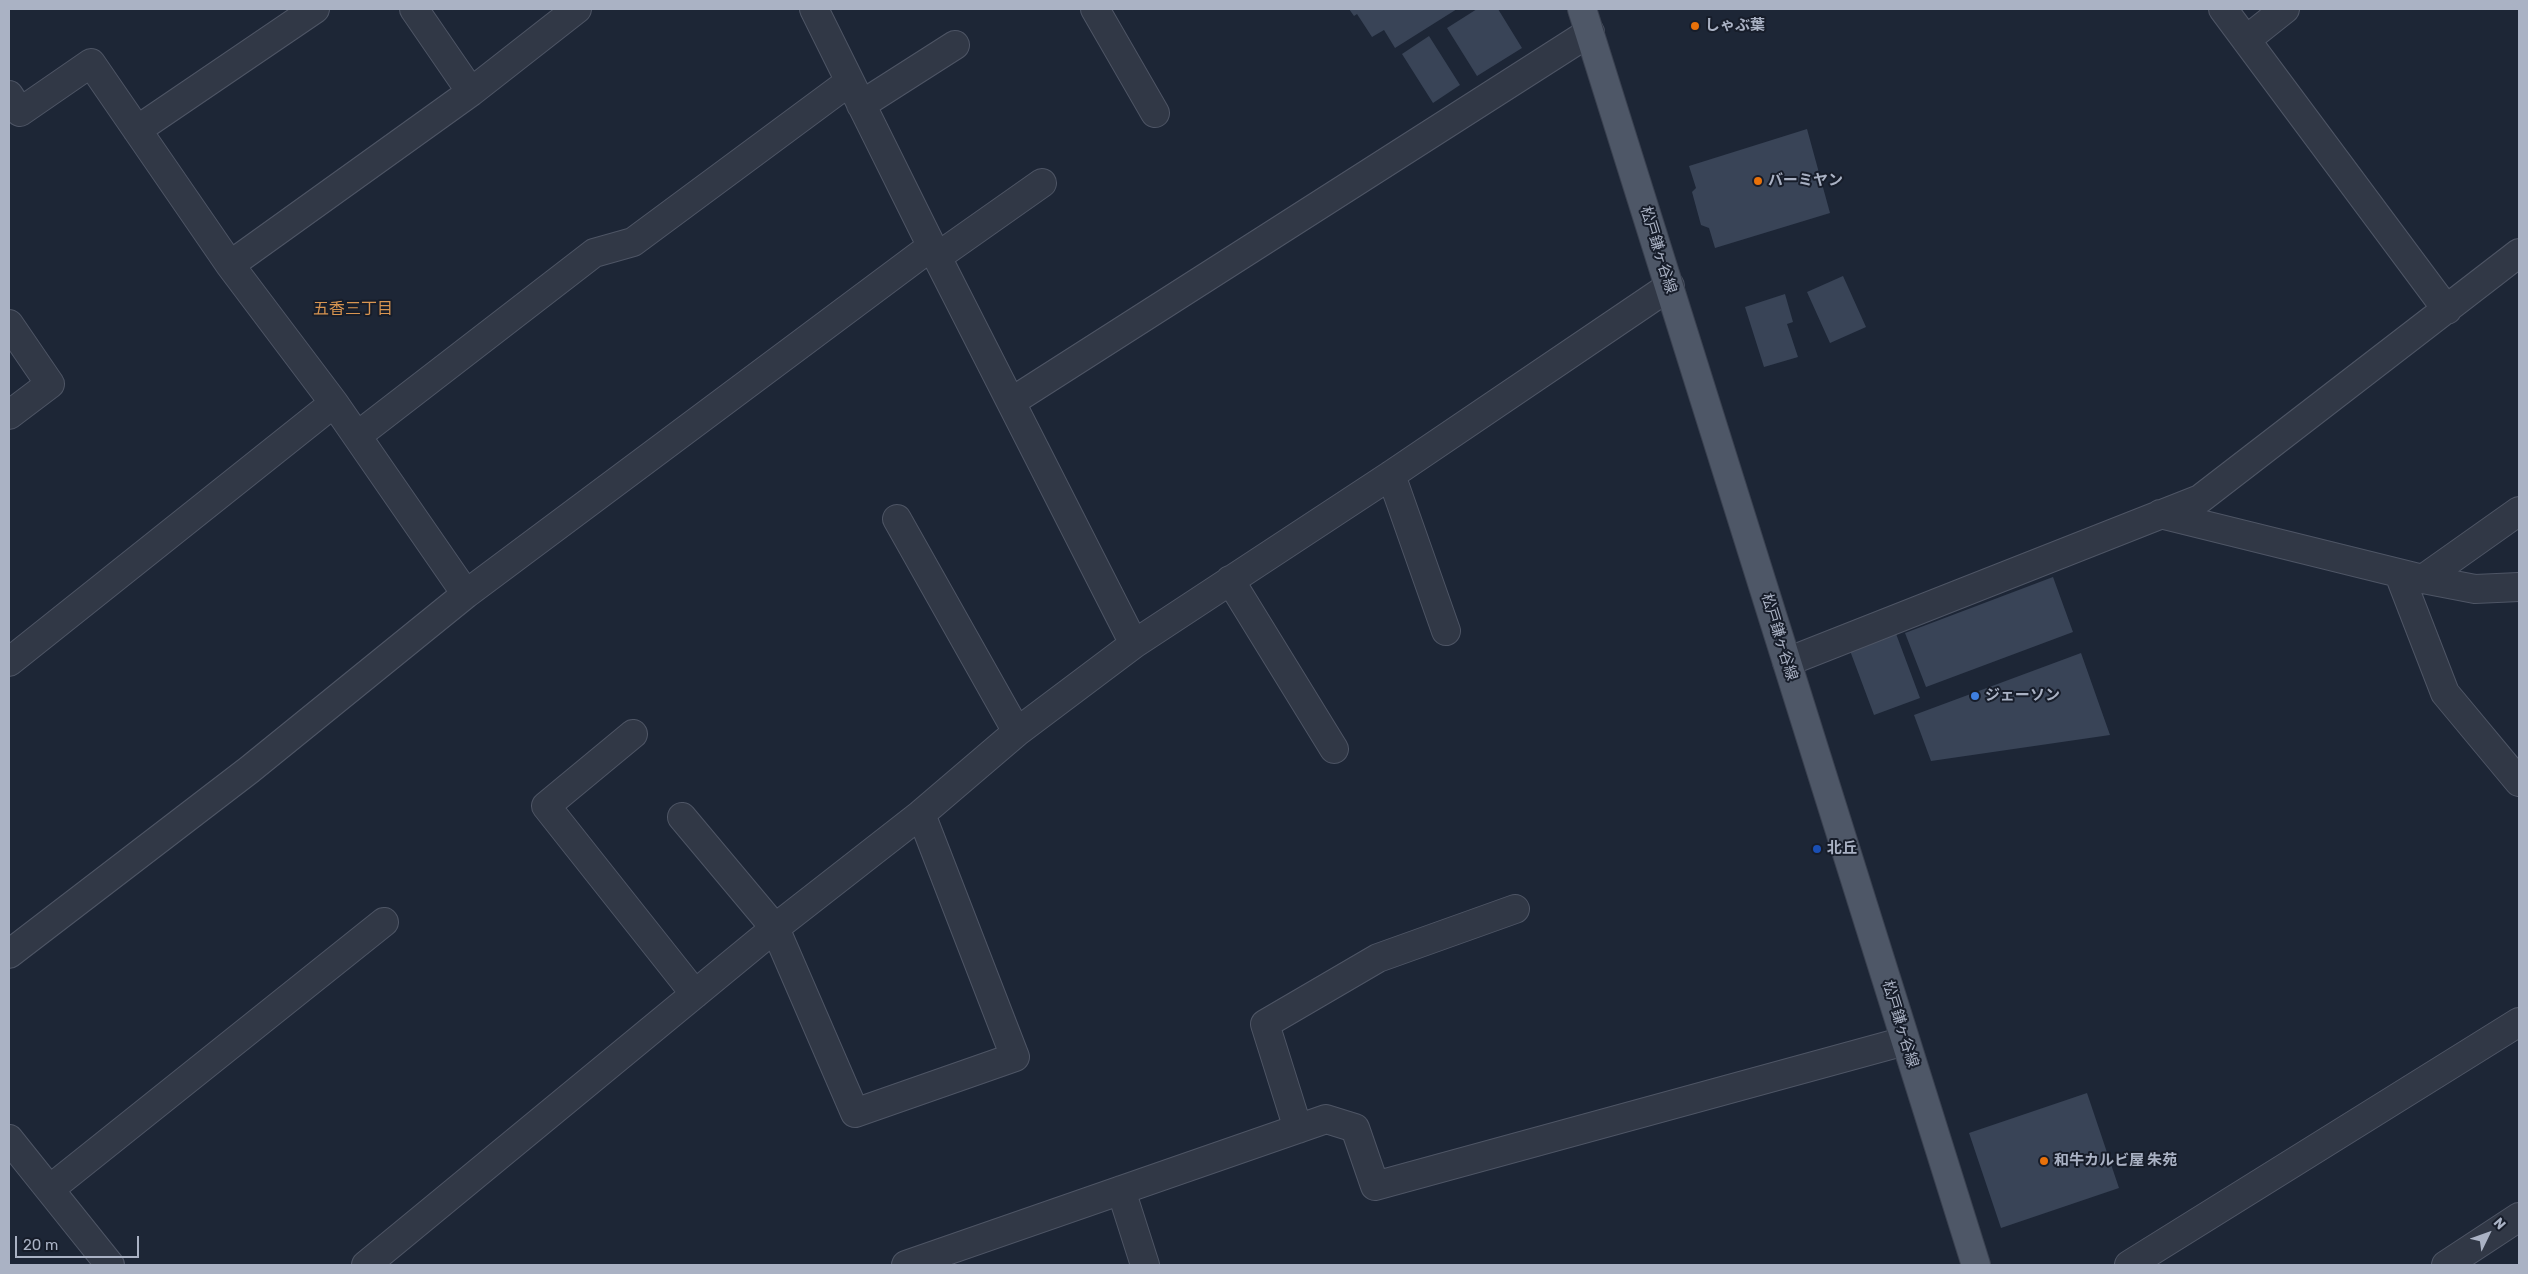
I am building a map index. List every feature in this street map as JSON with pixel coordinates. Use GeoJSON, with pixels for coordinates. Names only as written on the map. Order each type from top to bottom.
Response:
{"type":"FeatureCollection","features":[{"type":"Feature","properties":{"kind":"main road","name":"松戸鎌ヶ谷線"},"geometry":{"type":"LineString","coordinates":[[1586,20],[1976,1265]]}},
{"type":"Feature","properties":{"kind":"street"},"geometry":{"type":"LineString","coordinates":[[137,130],[314,9]]}},
{"type":"Feature","properties":{"kind":"street"},"geometry":{"type":"LineString","coordinates":[[414,9],[471,92]]}},
{"type":"Feature","properties":{"kind":"street"},"geometry":{"type":"LineString","coordinates":[[230,265],[471,92],[577,9]]}},
{"type":"Feature","properties":{"kind":"street"},"geometry":{"type":"LineString","coordinates":[[814,9],[934,252],[1134,644]]}},
{"type":"Feature","properties":{"kind":"street"},"geometry":{"type":"LineString","coordinates":[[1095,9],[1155,114]]}},
{"type":"Feature","properties":{"kind":"street"},"geometry":{"type":"LineString","coordinates":[[2223,9],[2447,310]]}},
{"type":"Feature","properties":{"kind":"street"},"geometry":{"type":"LineString","coordinates":[[2246,40],[2285,9]]}},
{"type":"Feature","properties":{"kind":"street"},"geometry":{"type":"LineString","coordinates":[[1011,402],[1586,20]]}},
{"type":"Feature","properties":{"kind":"street"},"geometry":{"type":"LineString","coordinates":[[357,436],[594,253],[633,242],[855,94],[955,45]]}},
{"type":"Feature","properties":{"kind":"street"},"geometry":{"type":"LineString","coordinates":[[9,95],[20,112],[91,64],[230,265],[334,403],[466,594]]}},
{"type":"Feature","properties":{"kind":"street"},"geometry":{"type":"LineString","coordinates":[[9,954],[248,770],[466,594],[934,252],[1042,183]]}},
{"type":"Feature","properties":{"kind":"street"},"geometry":{"type":"LineString","coordinates":[[1786,662],[2200,499],[2519,253]]}},
{"type":"Feature","properties":{"kind":"street"},"geometry":{"type":"LineString","coordinates":[[369,1264],[775,928],[921,814],[1017,732],[1134,644],[1391,475],[1670,286]]}},
{"type":"Feature","properties":{"kind":"street"},"geometry":{"type":"LineString","coordinates":[[9,324],[50,384],[9,415]]}},
{"type":"Feature","properties":{"kind":"street"},"geometry":{"type":"LineString","coordinates":[[9,662],[334,403]]}},
{"type":"Feature","properties":{"kind":"street"},"geometry":{"type":"LineString","coordinates":[[1391,475],[1446,631]]}},
{"type":"Feature","properties":{"kind":"street"},"geometry":{"type":"LineString","coordinates":[[2411,576],[2519,511]]}},
{"type":"Feature","properties":{"kind":"street"},"geometry":{"type":"LineString","coordinates":[[2160,514],[2411,576],[2475,589],[2519,587]]}},
{"type":"Feature","properties":{"kind":"street"},"geometry":{"type":"LineString","coordinates":[[897,519],[1017,732]]}},
{"type":"Feature","properties":{"kind":"street"},"geometry":{"type":"LineString","coordinates":[[2411,576],[2445,693],[2519,782]]}},
{"type":"Feature","properties":{"kind":"street"},"geometry":{"type":"LineString","coordinates":[[1230,580],[1334,749]]}},
{"type":"Feature","properties":{"kind":"street"},"geometry":{"type":"LineString","coordinates":[[633,734],[546,806],[695,994]]}},
{"type":"Feature","properties":{"kind":"street"},"geometry":{"type":"LineString","coordinates":[[682,816],[775,928],[855,1113],[1015,1057],[921,814]]}},
{"type":"Feature","properties":{"kind":"street"},"geometry":{"type":"LineString","coordinates":[[1298,1129],[1265,1024],[1378,958],[1515,909]]}},
{"type":"Feature","properties":{"kind":"street"},"geometry":{"type":"LineString","coordinates":[[50,1189],[384,922]]}},
{"type":"Feature","properties":{"kind":"street"},"geometry":{"type":"LineString","coordinates":[[2129,1265],[2519,1022]]}},
{"type":"Feature","properties":{"kind":"street"},"geometry":{"type":"LineString","coordinates":[[906,1265],[1326,1119],[1355,1128],[1375,1186],[1905,1041]]}},
{"type":"Feature","properties":{"kind":"street"},"geometry":{"type":"LineString","coordinates":[[9,1139],[110,1265]]}},
{"type":"Feature","properties":{"kind":"street"},"geometry":{"type":"LineString","coordinates":[[1121,1190],[1144,1265]]}},
{"type":"Feature","properties":{"kind":"street"},"geometry":{"type":"LineString","coordinates":[[2446,1265],[2519,1217]]}},
{"type":"Feature","properties":{"kind":"building"},"geometry":{"type":"Polygon","coordinates":[[[1349,9],[1457,9],[1395,48],[1384,30],[1372,37],[1357,14],[1354,16],[1349,9]]]}},
{"type":"Feature","properties":{"kind":"building"},"geometry":{"type":"Polygon","coordinates":[[[1477,9],[1498,9],[1522,48],[1477,76],[1447,28],[1477,9]]]}},
{"type":"Feature","properties":{"kind":"building"},"geometry":{"type":"Polygon","coordinates":[[[1429,36],[1460,85],[1433,103],[1402,54],[1429,36]]]}},
{"type":"Feature","properties":{"kind":"building"},"geometry":{"type":"Polygon","coordinates":[[[1807,129],[1830,213],[1715,248],[1709,228],[1701,225],[1692,192],[1696,188],[1689,166],[1807,129]]]}},
{"type":"Feature","properties":{"kind":"building"},"geometry":{"type":"Polygon","coordinates":[[[1843,276],[1866,327],[1830,343],[1807,292],[1843,276]]]}},
{"type":"Feature","properties":{"kind":"building"},"geometry":{"type":"Polygon","coordinates":[[[1785,294],[1793,322],[1787,324],[1798,357],[1764,367],[1745,307],[1785,294]]]}},
{"type":"Feature","properties":{"kind":"building"},"geometry":{"type":"Polygon","coordinates":[[[2053,577],[2073,632],[1926,687],[1905,633],[2053,577]]]}},
{"type":"Feature","properties":{"kind":"building"},"geometry":{"type":"Polygon","coordinates":[[[1895,631],[1920,698],[1874,715],[1849,648],[1895,631]]]}},
{"type":"Feature","properties":{"kind":"building"},"geometry":{"type":"Polygon","coordinates":[[[2081,653],[2110,735],[1931,761],[1914,715],[2081,653]]]}},
{"type":"Feature","properties":{"kind":"building"},"geometry":{"type":"Polygon","coordinates":[[[2087,1093],[2119,1188],[2001,1228],[1969,1133],[2087,1093]]]}},
{"type":"Feature","properties":{"kind":"place","name":"しゃぶ葉"},"geometry":{"type":"Point","coordinates":[1695,26]}},
{"type":"Feature","properties":{"kind":"place","name":"バーミヤン"},"geometry":{"type":"Point","coordinates":[1758,181]}},
{"type":"Feature","properties":{"kind":"place","name":"ジェーソン"},"geometry":{"type":"Point","coordinates":[1975,696]}},
{"type":"Feature","properties":{"kind":"place","name":"北丘"},"geometry":{"type":"Point","coordinates":[1817,849]}},
{"type":"Feature","properties":{"kind":"place","name":"和牛カルビ屋 朱苑"},"geometry":{"type":"Point","coordinates":[2044,1161]}},
{"type":"Feature","properties":{"kind":"district","name":"五香三丁目"},"geometry":{"type":"Point","coordinates":[353,309]}}]}
